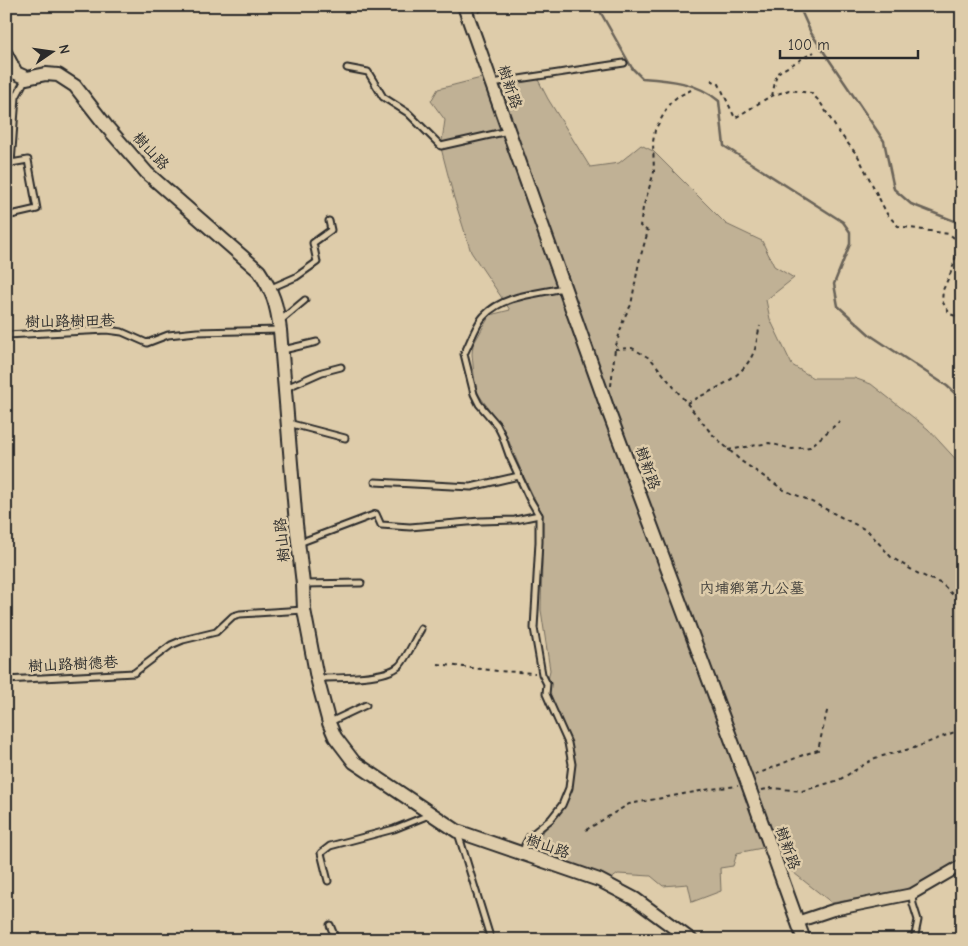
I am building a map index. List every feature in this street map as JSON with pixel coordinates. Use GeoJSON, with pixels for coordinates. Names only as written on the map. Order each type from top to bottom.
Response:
{"type":"FeatureCollection","features":[{"type":"Feature","properties":{"kind":"street","name":"樹新路"},"geometry":{"type":"LineString","coordinates":[[466,12],[608,410],[804,940]]}},
{"type":"Feature","properties":{"kind":"street"},"geometry":{"type":"LineString","coordinates":[[6,54],[16,73],[27,78]]}},
{"type":"Feature","properties":{"kind":"street","name":"樹山路"},"geometry":{"type":"LineString","coordinates":[[27,78],[46,74],[58,75],[74,86],[147,173],[253,266],[271,288],[280,326],[304,610],[329,723],[336,737],[354,762],[457,831],[599,880],[635,899],[691,940]]}},
{"type":"Feature","properties":{"kind":"street"},"geometry":{"type":"LineString","coordinates":[[797,922],[833,910],[912,894],[962,865]]}},
{"type":"Feature","properties":{"kind":"lane"},"geometry":{"type":"LineString","coordinates":[[492,83],[624,63]]}},
{"type":"Feature","properties":{"kind":"lane"},"geometry":{"type":"LineString","coordinates":[[347,68],[368,72],[383,97],[408,112],[441,146],[508,131]]}},
{"type":"Feature","properties":{"kind":"lane"},"geometry":{"type":"LineString","coordinates":[[10,215],[37,209],[28,160],[11,163],[16,97],[27,78]]}},
{"type":"Feature","properties":{"kind":"lane"},"geometry":{"type":"LineString","coordinates":[[271,288],[296,277],[317,262],[313,242],[331,230],[329,221]]}},
{"type":"Feature","properties":{"kind":"lane"},"geometry":{"type":"LineString","coordinates":[[523,855],[525,845],[530,836],[551,819],[562,805],[569,788],[572,764],[568,743],[546,694],[547,684],[542,674],[534,628],[540,542],[539,515],[529,498],[497,425],[479,404],[474,394],[464,354],[483,317],[497,306],[515,298],[565,287]]}},
{"type":"Feature","properties":{"kind":"lane"},"geometry":{"type":"LineString","coordinates":[[280,326],[305,300]]}},
{"type":"Feature","properties":{"kind":"lane","name":"樹山路樹田巷"},"geometry":{"type":"LineString","coordinates":[[6,335],[106,330],[122,332],[147,343],[168,335],[280,326]]}},
{"type":"Feature","properties":{"kind":"lane"},"geometry":{"type":"LineString","coordinates":[[282,350],[317,342]]}},
{"type":"Feature","properties":{"kind":"lane"},"geometry":{"type":"LineString","coordinates":[[285,388],[322,372],[341,367]]}},
{"type":"Feature","properties":{"kind":"lane"},"geometry":{"type":"LineString","coordinates":[[288,423],[345,438]]}},
{"type":"Feature","properties":{"kind":"lane"},"geometry":{"type":"LineString","coordinates":[[375,482],[471,487],[519,476]]}},
{"type":"Feature","properties":{"kind":"lane"},"geometry":{"type":"LineString","coordinates":[[298,543],[376,514],[381,525],[410,527],[515,520],[539,515]]}},
{"type":"Feature","properties":{"kind":"lane"},"geometry":{"type":"LineString","coordinates":[[303,584],[361,583]]}},
{"type":"Feature","properties":{"kind":"lane","name":"樹山路樹德巷"},"geometry":{"type":"LineString","coordinates":[[6,680],[134,673],[171,645],[216,632],[233,616],[304,610]]}},
{"type":"Feature","properties":{"kind":"lane"},"geometry":{"type":"LineString","coordinates":[[318,678],[346,678],[381,674],[399,666],[421,629]]}},
{"type":"Feature","properties":{"kind":"lane"},"geometry":{"type":"LineString","coordinates":[[329,723],[366,705]]}},
{"type":"Feature","properties":{"kind":"lane"},"geometry":{"type":"LineString","coordinates":[[328,881],[321,852],[330,846],[394,829],[432,814]]}},
{"type":"Feature","properties":{"kind":"lane"},"geometry":{"type":"LineString","coordinates":[[457,831],[491,940]]}},
{"type":"Feature","properties":{"kind":"lane"},"geometry":{"type":"LineString","coordinates":[[912,894],[918,920],[914,940]]}},
{"type":"Feature","properties":{"kind":"lane"},"geometry":{"type":"LineString","coordinates":[[330,925],[336,940]]}},
{"type":"Feature","properties":{"kind":"path"},"geometry":{"type":"LineString","coordinates":[[466,12],[492,6]]}},
{"type":"Feature","properties":{"kind":"path"},"geometry":{"type":"LineString","coordinates":[[772,96],[777,73],[814,52]]}},
{"type":"Feature","properties":{"kind":"path"},"geometry":{"type":"LineString","coordinates":[[711,80],[719,84],[735,118],[772,96],[789,90],[811,93],[820,102],[838,131],[858,156],[887,214],[898,226],[949,234],[956,240],[958,248],[952,270],[943,290],[942,301],[950,314],[962,318]]}},
{"type":"Feature","properties":{"kind":"path"},"geometry":{"type":"LineString","coordinates":[[610,393],[615,349],[624,318],[631,305],[639,262],[648,230],[640,226],[643,208],[654,172],[653,142],[655,130],[670,103],[691,90]]}},
{"type":"Feature","properties":{"kind":"path"},"geometry":{"type":"LineString","coordinates":[[687,403],[719,388],[736,377],[744,368],[754,350],[760,326]]}},
{"type":"Feature","properties":{"kind":"path"},"geometry":{"type":"LineString","coordinates":[[615,349],[632,348],[651,359],[711,433],[741,462],[784,490],[806,499],[868,531],[891,557],[917,573],[942,584],[962,604]]}},
{"type":"Feature","properties":{"kind":"path"},"geometry":{"type":"LineString","coordinates":[[728,450],[769,443],[792,449],[810,447],[840,421]]}},
{"type":"Feature","properties":{"kind":"path"},"geometry":{"type":"LineString","coordinates":[[438,664],[542,674]]}},
{"type":"Feature","properties":{"kind":"path"},"geometry":{"type":"LineString","coordinates":[[746,779],[818,750],[828,707]]}},
{"type":"Feature","properties":{"kind":"path"},"geometry":{"type":"LineString","coordinates":[[586,830],[629,804],[727,787],[743,786],[750,792],[772,788],[802,791],[839,780],[875,758],[914,748],[962,729]]}},
{"type":"Feature","properties":{"kind":"green space","name":"內埔鄉第九公墓"},"geometry":{"type":"Polygon","coordinates":[[[534,72],[548,99],[590,167],[619,163],[641,145],[653,151],[726,224],[762,241],[774,266],[794,278],[766,300],[770,319],[792,365],[813,378],[854,378],[871,384],[928,429],[962,466],[962,857],[952,865],[910,889],[832,903],[780,862],[772,846],[737,853],[733,866],[720,868],[721,891],[692,902],[688,884],[663,886],[651,876],[618,874],[607,882],[526,851],[527,846],[540,836],[560,810],[568,785],[570,762],[569,742],[546,704],[545,696],[550,670],[541,610],[543,516],[505,432],[479,395],[475,386],[473,345],[490,315],[510,310],[471,252],[441,148],[445,120],[431,101],[438,89],[493,75],[498,85],[534,72]]]}},
{"type":"Feature","properties":{"kind":"waterway"},"geometry":{"type":"LineString","coordinates":[[597,6],[632,68],[642,78],[683,83],[711,95],[719,101],[724,146],[843,222],[850,232],[850,244],[834,284],[838,306],[870,335],[947,386],[962,400]]}},
{"type":"Feature","properties":{"kind":"waterway"},"geometry":{"type":"LineString","coordinates":[[799,6],[811,33],[884,141],[894,189],[911,204],[962,224]]}}]}
